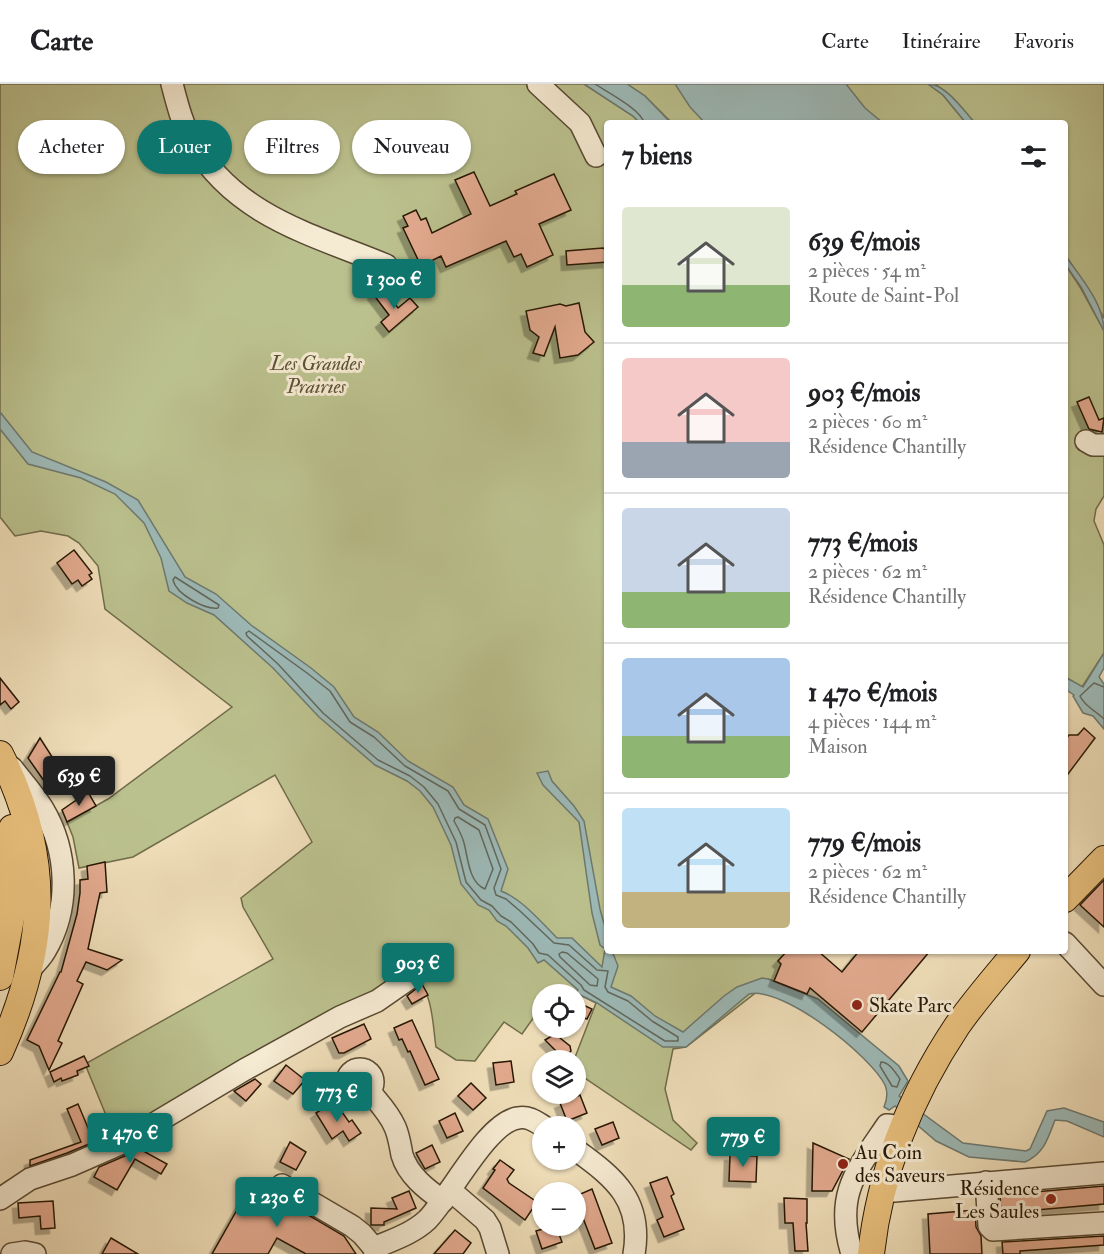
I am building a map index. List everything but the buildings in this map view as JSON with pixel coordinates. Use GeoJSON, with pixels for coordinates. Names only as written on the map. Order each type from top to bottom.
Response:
{"type":"FeatureCollection","features":[{"type":"Feature","properties":{"kind":"main road"},"geometry":{"type":"LineString","coordinates":[[0,754],[24,810],[35,857],[37,915],[30,969],[19,1008],[0,1052]]}},
{"type":"Feature","properties":{"kind":"main road"},"geometry":{"type":"LineString","coordinates":[[0,789],[12,828],[20,870],[21,911],[13,974],[0,1013]]}},
{"type":"Feature","properties":{"kind":"main road"},"geometry":{"type":"LineString","coordinates":[[0,977],[12,913],[12,828]]}},
{"type":"Feature","properties":{"kind":"main road"},"geometry":{"type":"LineString","coordinates":[[1068,895],[1104,859]]}},
{"type":"Feature","properties":{"kind":"main road"},"geometry":{"type":"LineString","coordinates":[[871,1254],[882,1191],[902,1118],[958,1025],[1015,954]]}},
{"type":"Feature","properties":{"kind":"street"},"geometry":{"type":"LineString","coordinates":[[172,84],[181,117],[191,140],[212,171],[240,198],[265,214],[303,232],[386,265]]}},
{"type":"Feature","properties":{"kind":"street"},"geometry":{"type":"LineString","coordinates":[[538,84],[580,123],[596,156]]}},
{"type":"Feature","properties":{"kind":"street"},"geometry":{"type":"LineString","coordinates":[[1068,946],[1104,985]]}},
{"type":"Feature","properties":{"kind":"street"},"geometry":{"type":"LineString","coordinates":[[0,1199],[30,1179],[72,1165],[120,1144],[244,1070],[340,1017],[377,1001],[413,976]]}},
{"type":"Feature","properties":{"kind":"street"},"geometry":{"type":"LineString","coordinates":[[370,1092],[392,1119],[405,1162],[410,1170],[424,1187],[446,1196],[485,1220],[490,1228],[498,1254]]}},
{"type":"Feature","properties":{"kind":"street"},"geometry":{"type":"LineString","coordinates":[[282,1185],[352,1226],[362,1234],[374,1251],[412,1231],[428,1218],[486,1142],[506,1122],[515,1118],[532,1120]]}},
{"type":"Feature","properties":{"kind":"street"},"geometry":{"type":"LineString","coordinates":[[852,1254],[846,1225],[849,1185],[858,1168],[902,1118]]}},
{"type":"Feature","properties":{"kind":"street"},"geometry":{"type":"LineString","coordinates":[[586,1158],[612,1177],[624,1193],[635,1223],[634,1254]]}},
{"type":"Feature","properties":{"kind":"street"},"geometry":{"type":"LineString","coordinates":[[882,1191],[1104,1173]]}},
{"type":"Feature","properties":{"kind":"street"},"geometry":{"type":"LineString","coordinates":[[987,1182],[989,1226],[993,1230],[1104,1222]]}},
{"type":"Feature","properties":{"kind":"street"},"geometry":{"type":"LineString","coordinates":[[12,1254],[25,1252],[35,1254]]}},
{"type":"Feature","properties":{"kind":"green space","name":"Les Grandes Prairies"},"geometry":{"type":"Polygon","coordinates":[[[0,84],[584,84],[633,116],[637,120],[604,120],[604,954],[786,954],[774,981],[768,979],[767,984],[686,1047],[673,1049],[665,1089],[673,1120],[697,1143],[691,1150],[586,1079],[586,1050],[578,1050],[582,1038],[586,1038],[586,1029],[596,1003],[586,998],[586,984],[532,984],[532,1020],[522,1034],[504,1022],[475,1061],[456,1060],[436,1047],[430,1004],[426,994],[422,985],[405,974],[117,1142],[85,1064],[273,959],[243,907],[241,898],[312,842],[275,775],[133,857],[79,868],[73,837],[67,822],[108,799],[232,707],[105,609],[98,566],[79,543],[68,536],[41,531],[15,536],[0,517],[0,84]]]}},
{"type":"Feature","properties":{"kind":"green space"},"geometry":{"type":"Polygon","coordinates":[[[627,84],[928,84],[943,95],[964,120],[669,120],[645,96],[627,84]]]}},
{"type":"Feature","properties":{"kind":"green space"},"geometry":{"type":"Polygon","coordinates":[[[935,84],[1104,84],[1104,318],[1068,259],[1068,120],[972,120],[946,92],[935,84]]]}},
{"type":"Feature","properties":{"kind":"green space"},"geometry":{"type":"Polygon","coordinates":[[[1068,269],[1104,331],[1104,496],[1096,509],[1094,521],[1104,545],[1104,653],[1082,687],[1068,679],[1068,269]]]}},
{"type":"Feature","properties":{"kind":"water"},"geometry":{"type":"Polygon","coordinates":[[[584,84],[627,84],[645,96],[668,120],[637,120],[584,84]]]}},
{"type":"Feature","properties":{"kind":"water"},"geometry":{"type":"Polygon","coordinates":[[[675,84],[846,84],[865,108],[879,120],[702,120],[690,107],[675,84]]]}},
{"type":"Feature","properties":{"kind":"water"},"geometry":{"type":"Polygon","coordinates":[[[928,84],[935,85],[948,93],[972,120],[964,120],[943,95],[928,84]]]}},
{"type":"Feature","properties":{"kind":"water"},"geometry":{"type":"Polygon","coordinates":[[[1068,259],[1096,300],[1104,331],[1081,287],[1068,268],[1068,259]]]}},
{"type":"Feature","properties":{"kind":"water"},"geometry":{"type":"Polygon","coordinates":[[[0,412],[32,452],[106,482],[138,500],[185,577],[216,594],[251,625],[311,668],[334,687],[354,717],[378,732],[408,761],[453,787],[464,805],[488,819],[508,869],[501,891],[524,905],[557,938],[572,938],[602,967],[604,954],[613,954],[618,966],[611,987],[631,996],[655,1016],[683,1032],[737,987],[762,978],[768,979],[818,999],[899,1066],[908,1081],[899,1096],[963,1143],[1026,1151],[1030,1149],[1047,1111],[1064,1108],[1104,1122],[1104,1137],[1067,1121],[1055,1120],[1041,1150],[1025,1162],[969,1157],[936,1141],[895,1106],[889,1110],[884,1107],[887,1096],[885,1085],[863,1057],[845,1041],[803,1012],[764,994],[749,994],[686,1047],[663,1047],[586,998],[586,984],[571,984],[544,960],[538,963],[528,948],[506,926],[497,921],[489,910],[478,905],[461,884],[451,845],[433,807],[420,791],[407,781],[375,765],[319,717],[273,668],[214,615],[187,603],[169,591],[161,558],[144,523],[115,494],[81,478],[28,464],[0,429],[0,412]]]}},
{"type":"Feature","properties":{"kind":"water"},"geometry":{"type":"Polygon","coordinates":[[[1104,653],[1104,668],[1099,677],[1104,684],[1104,729],[1093,716],[1083,713],[1074,695],[1068,691],[1068,679],[1083,687],[1104,653]]]}},
{"type":"Feature","properties":{"kind":"water"},"geometry":{"type":"Polygon","coordinates":[[[548,771],[552,781],[584,821],[604,923],[604,948],[600,945],[592,913],[579,822],[543,785],[537,773],[548,771]]]}},
{"type":"Feature","properties":{"kind":"place","name":"Skate Parc"},"geometry":{"type":"Point","coordinates":[857,1005]}},
{"type":"Feature","properties":{"kind":"place","name":"Au Coin des Saveurs"},"geometry":{"type":"Point","coordinates":[843,1164]}},
{"type":"Feature","properties":{"kind":"place","name":"Résidence Les Saules"},"geometry":{"type":"Point","coordinates":[1051,1199]}}]}
